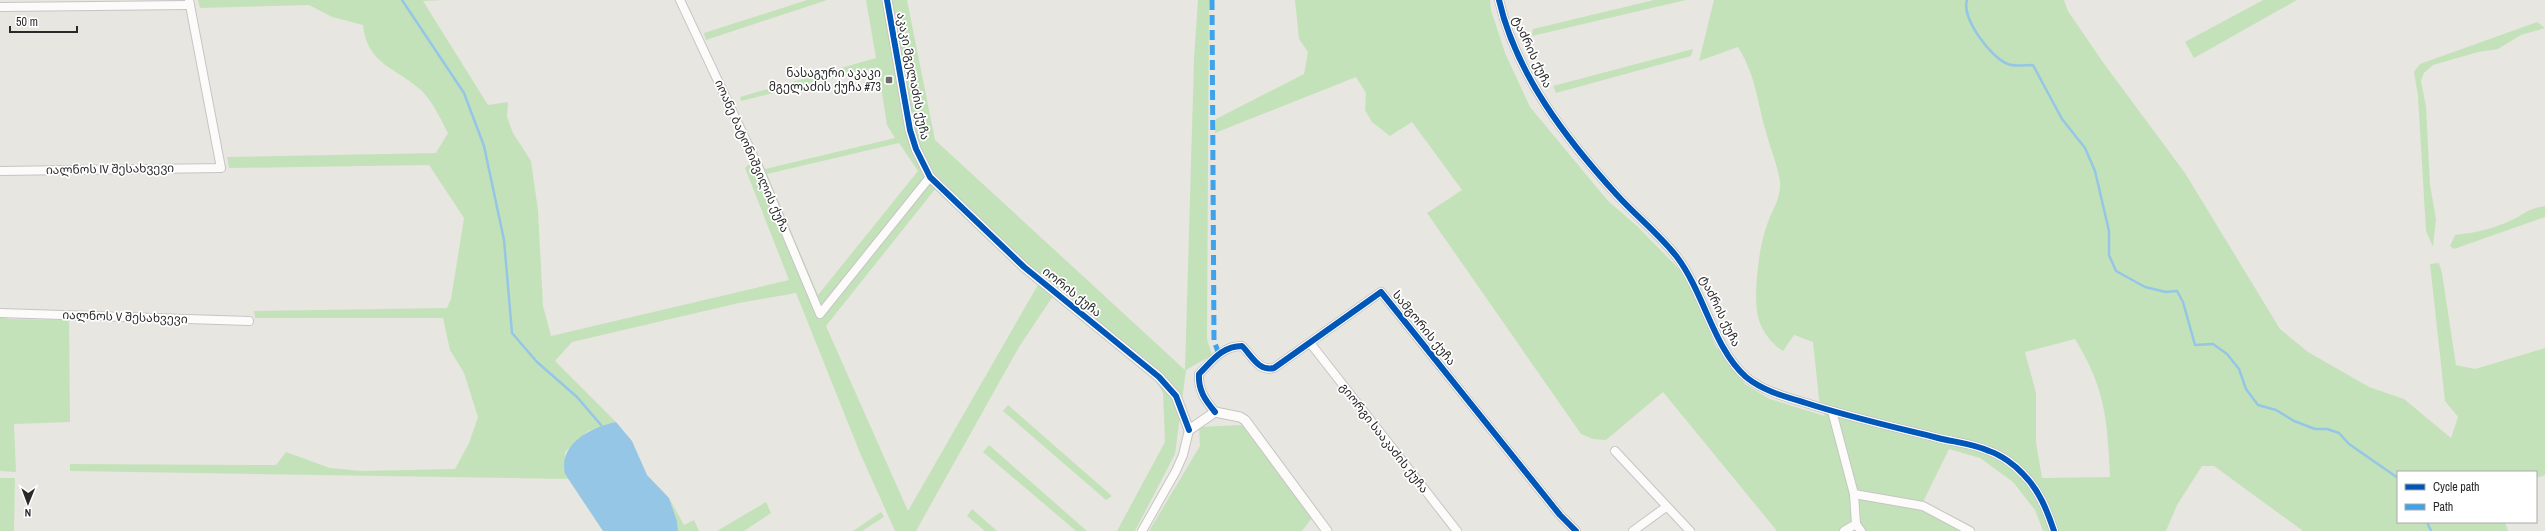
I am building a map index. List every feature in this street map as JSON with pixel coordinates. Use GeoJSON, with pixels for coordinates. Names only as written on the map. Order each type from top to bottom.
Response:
{"type":"FeatureCollection","features":[{"type":"Feature","properties":{"kind":"street","name":"იოანე ბატონიშვილის ქუჩა"},"geometry":{"type":"LineString","coordinates":[[680,0],[757,164],[820,314],[930,177]]}},
{"type":"Feature","properties":{"kind":"street","name":"აკაკი მგელაძის ქუჩა"},"geometry":{"type":"LineString","coordinates":[[887,0],[910,130],[916,149],[930,177]]}},
{"type":"Feature","properties":{"kind":"street","name":"ტაძრის ქუჩა"},"geometry":{"type":"LineString","coordinates":[[1499,0],[1507,30],[1538,92],[1560,128],[1618,196],[1676,256],[1694,281],[1714,331],[1746,377],[1764,388],[1832,411],[1989,450],[2023,473],[2045,504],[2054,531]]}},
{"type":"Feature","properties":{"kind":"street"},"geometry":{"type":"LineString","coordinates":[[0,7],[190,3]]}},
{"type":"Feature","properties":{"kind":"street","name":"იალნოს IV შესახვევი"},"geometry":{"type":"LineString","coordinates":[[0,170],[221,168],[190,3]]}},
{"type":"Feature","properties":{"kind":"street","name":"იორის ქუჩა"},"geometry":{"type":"LineString","coordinates":[[930,177],[1024,267],[1159,377],[1176,396],[1189,430]]}},
{"type":"Feature","properties":{"kind":"street","name":"სამგორის ქუჩა"},"geometry":{"type":"LineString","coordinates":[[1215,412],[1202,396],[1198,384],[1199,374],[1230,346],[1242,346],[1259,366],[1267,370],[1274,368],[1311,344],[1381,292],[1560,515],[1576,531]]}},
{"type":"Feature","properties":{"kind":"street","name":"იალნოს V შესახვევი"},"geometry":{"type":"LineString","coordinates":[[0,313],[249,321]]}},
{"type":"Feature","properties":{"kind":"street","name":"გიორგი სააკაძის ქუჩა"},"geometry":{"type":"LineString","coordinates":[[1311,344],[1457,531]]}},
{"type":"Feature","properties":{"kind":"street"},"geometry":{"type":"LineString","coordinates":[[1832,411],[1854,494],[1858,527],[1844,531]]}},
{"type":"Feature","properties":{"kind":"street"},"geometry":{"type":"LineString","coordinates":[[1142,531],[1176,471],[1183,455],[1189,430],[1215,412],[1240,417],[1245,420],[1327,531]]}},
{"type":"Feature","properties":{"kind":"street"},"geometry":{"type":"LineString","coordinates":[[1615,451],[1690,531]]}},
{"type":"Feature","properties":{"kind":"street"},"geometry":{"type":"LineString","coordinates":[[1854,494],[1923,506],[1970,531]]}},
{"type":"Feature","properties":{"kind":"street"},"geometry":{"type":"LineString","coordinates":[[1633,531],[1666,507]]}},
{"type":"Feature","properties":{"kind":"green space"},"geometry":{"type":"Polygon","coordinates":[[[198,0],[444,0],[423,1],[488,105],[508,102],[507,117],[513,133],[531,161],[538,210],[543,306],[551,336],[789,280],[745,168],[758,155],[765,169],[895,138],[887,125],[878,67],[741,101],[740,97],[876,58],[866,0],[907,0],[935,140],[1185,370],[1194,59],[1198,0],[1209,0],[1207,339],[1212,355],[1186,370],[1175,454],[1135,531],[1117,531],[1165,442],[1163,393],[1146,363],[1059,287],[1019,347],[916,531],[895,531],[860,453],[796,293],[739,303],[572,342],[555,361],[616,422],[588,431],[565,452],[565,474],[568,479],[70,471],[70,464],[276,465],[286,452],[330,468],[361,471],[455,469],[469,443],[478,417],[464,373],[450,350],[443,318],[255,318],[254,311],[447,308],[451,299],[464,218],[429,165],[229,168],[227,157],[436,153],[448,133],[430,100],[422,91],[377,57],[370,49],[363,25],[332,17],[309,5],[200,8],[198,0]],[[899,143],[767,174],[818,295],[918,171],[899,143]],[[936,188],[826,326],[908,511],[1043,276],[936,188]]]}},
{"type":"Feature","properties":{"kind":"green space"},"geometry":{"type":"Polygon","coordinates":[[[807,0],[827,0],[706,40],[704,33],[807,0]]]}},
{"type":"Feature","properties":{"kind":"green space"},"geometry":{"type":"Polygon","coordinates":[[[1295,0],[1490,0],[1491,10],[1505,53],[1530,107],[1608,201],[1637,226],[1682,272],[1693,289],[1715,345],[1745,384],[1770,399],[1825,416],[1819,399],[1813,342],[1794,335],[1783,351],[1772,342],[1764,331],[1757,314],[1756,288],[1759,258],[1765,232],[1778,198],[1780,182],[1778,170],[1749,68],[1738,47],[1699,61],[1714,0],[2064,0],[2068,11],[2102,61],[2185,173],[2280,329],[2308,352],[2369,387],[2404,399],[2451,438],[2458,417],[2445,401],[2430,264],[2439,263],[2442,273],[2456,365],[2475,369],[2545,348],[2545,475],[2537,478],[2537,471],[2397,471],[2397,523],[2505,523],[2508,531],[2303,531],[2214,466],[2202,466],[2177,505],[2166,531],[2043,531],[2035,510],[2013,482],[1980,458],[1949,449],[1923,502],[1968,524],[1975,531],[1777,531],[1663,392],[1606,440],[1593,439],[1581,434],[1427,213],[1462,190],[1412,122],[1390,136],[1372,122],[1365,110],[1366,93],[1356,77],[1215,133],[1216,119],[1304,74],[1308,52],[1299,39],[1295,0]],[[2075,339],[2025,352],[2036,393],[2036,442],[2042,478],[2110,477],[2106,422],[2099,390],[2093,374],[2075,339]]]}},
{"type":"Feature","properties":{"kind":"green space"},"geometry":{"type":"Polygon","coordinates":[[[1654,0],[1686,0],[1532,36],[1533,29],[1654,0]]]}},
{"type":"Feature","properties":{"kind":"green space"},"geometry":{"type":"Polygon","coordinates":[[[2263,0],[2297,0],[2194,58],[2185,42],[2263,0]]]}},
{"type":"Feature","properties":{"kind":"green space"},"geometry":{"type":"Polygon","coordinates":[[[2537,22],[2545,28],[2521,35],[2498,49],[2478,52],[2433,65],[2424,73],[2421,81],[2426,107],[2430,185],[2436,219],[2433,247],[2426,231],[2418,96],[2414,72],[2420,64],[2537,22]]]}},
{"type":"Feature","properties":{"kind":"green space"},"geometry":{"type":"Polygon","coordinates":[[[1693,49],[1691,56],[1556,93],[1553,86],[1693,49]]]}},
{"type":"Feature","properties":{"kind":"green space"},"geometry":{"type":"Polygon","coordinates":[[[2545,206],[2545,217],[2454,249],[2450,246],[2455,235],[2493,227],[2514,219],[2531,210],[2545,206]]]}},
{"type":"Feature","properties":{"kind":"green space"},"geometry":{"type":"Polygon","coordinates":[[[0,316],[9,319],[69,320],[70,422],[14,424],[16,472],[0,471],[0,316]]]}},
{"type":"Feature","properties":{"kind":"green space"},"geometry":{"type":"Polygon","coordinates":[[[1008,405],[1112,496],[1106,500],[1003,411],[1008,405]]]}},
{"type":"Feature","properties":{"kind":"green space"},"geometry":{"type":"Polygon","coordinates":[[[1244,425],[1312,518],[1302,531],[1149,531],[1200,446],[1199,427],[1244,425]]]}},
{"type":"Feature","properties":{"kind":"green space"},"geometry":{"type":"Polygon","coordinates":[[[989,445],[1087,531],[1076,531],[983,452],[989,445]]]}},
{"type":"Feature","properties":{"kind":"green space"},"geometry":{"type":"Polygon","coordinates":[[[0,478],[15,478],[14,531],[0,531],[0,478]]]}},
{"type":"Feature","properties":{"kind":"green space"},"geometry":{"type":"Polygon","coordinates":[[[669,498],[684,525],[694,520],[699,531],[678,531],[677,521],[669,498]]]}},
{"type":"Feature","properties":{"kind":"green space"},"geometry":{"type":"Polygon","coordinates":[[[766,502],[771,513],[744,531],[717,531],[766,502]]]}},
{"type":"Feature","properties":{"kind":"green space"},"geometry":{"type":"Polygon","coordinates":[[[972,509],[997,531],[985,531],[967,516],[972,509]]]}},
{"type":"Feature","properties":{"kind":"green space"},"geometry":{"type":"Polygon","coordinates":[[[881,512],[884,517],[862,531],[853,531],[881,512]]]}},
{"type":"Feature","properties":{"kind":"water"},"geometry":{"type":"Polygon","coordinates":[[[616,422],[632,441],[647,475],[669,498],[677,521],[678,531],[603,531],[565,474],[564,463],[566,454],[571,446],[578,439],[596,428],[616,422]]]}},
{"type":"Feature","properties":{"kind":"waterway"},"geometry":{"type":"LineString","coordinates":[[402,0],[464,93],[484,146],[504,240],[512,333],[537,362],[577,397],[601,425]]}},
{"type":"Feature","properties":{"kind":"waterway"},"geometry":{"type":"LineString","coordinates":[[1967,0],[1966,8],[1968,17],[1986,46],[2001,60],[2008,64],[2017,66],[2033,65],[2062,119],[2085,148],[2095,171],[2109,231],[2109,255],[2116,271],[2145,287],[2166,292],[2177,291],[2183,302],[2195,345],[2213,344],[2227,354],[2239,369],[2246,389],[2258,405],[2276,410],[2294,421],[2315,429],[2327,429],[2339,433],[2349,444],[2397,477]]}},
{"type":"Feature","properties":{"kind":"waterway"},"geometry":{"type":"LineString","coordinates":[[2427,523],[2431,531]]}},
{"type":"Feature","properties":{"kind":"marked path"},"geometry":{"type":"LineString","coordinates":[[1212,0],[1214,341],[1219,354]]}},
{"type":"Feature","properties":{"kind":"cycle path"},"geometry":{"type":"LineString","coordinates":[[887,0],[910,130],[916,149],[930,177],[1024,267],[1159,377],[1176,396],[1189,430]]}},
{"type":"Feature","properties":{"kind":"cycle path"},"geometry":{"type":"LineString","coordinates":[[1499,0],[1517,54],[1545,104],[1579,151],[1598,174],[1677,257],[1695,287],[1717,336],[1726,352],[1746,377],[1767,390],[1839,413],[1938,438],[1964,443],[1998,455],[2016,467],[2029,480],[2045,508],[2054,531]]}},
{"type":"Feature","properties":{"kind":"cycle path"},"geometry":{"type":"LineString","coordinates":[[1215,412],[1201,390],[1199,374],[1223,351],[1242,346],[1256,362],[1264,368],[1274,368],[1381,292],[1560,515],[1576,531]]}},
{"type":"Feature","properties":{"kind":"place","name":"ნასაგური აკაკი მგელაძის ქუჩა #73"},"geometry":{"type":"Point","coordinates":[889,80]}}]}
